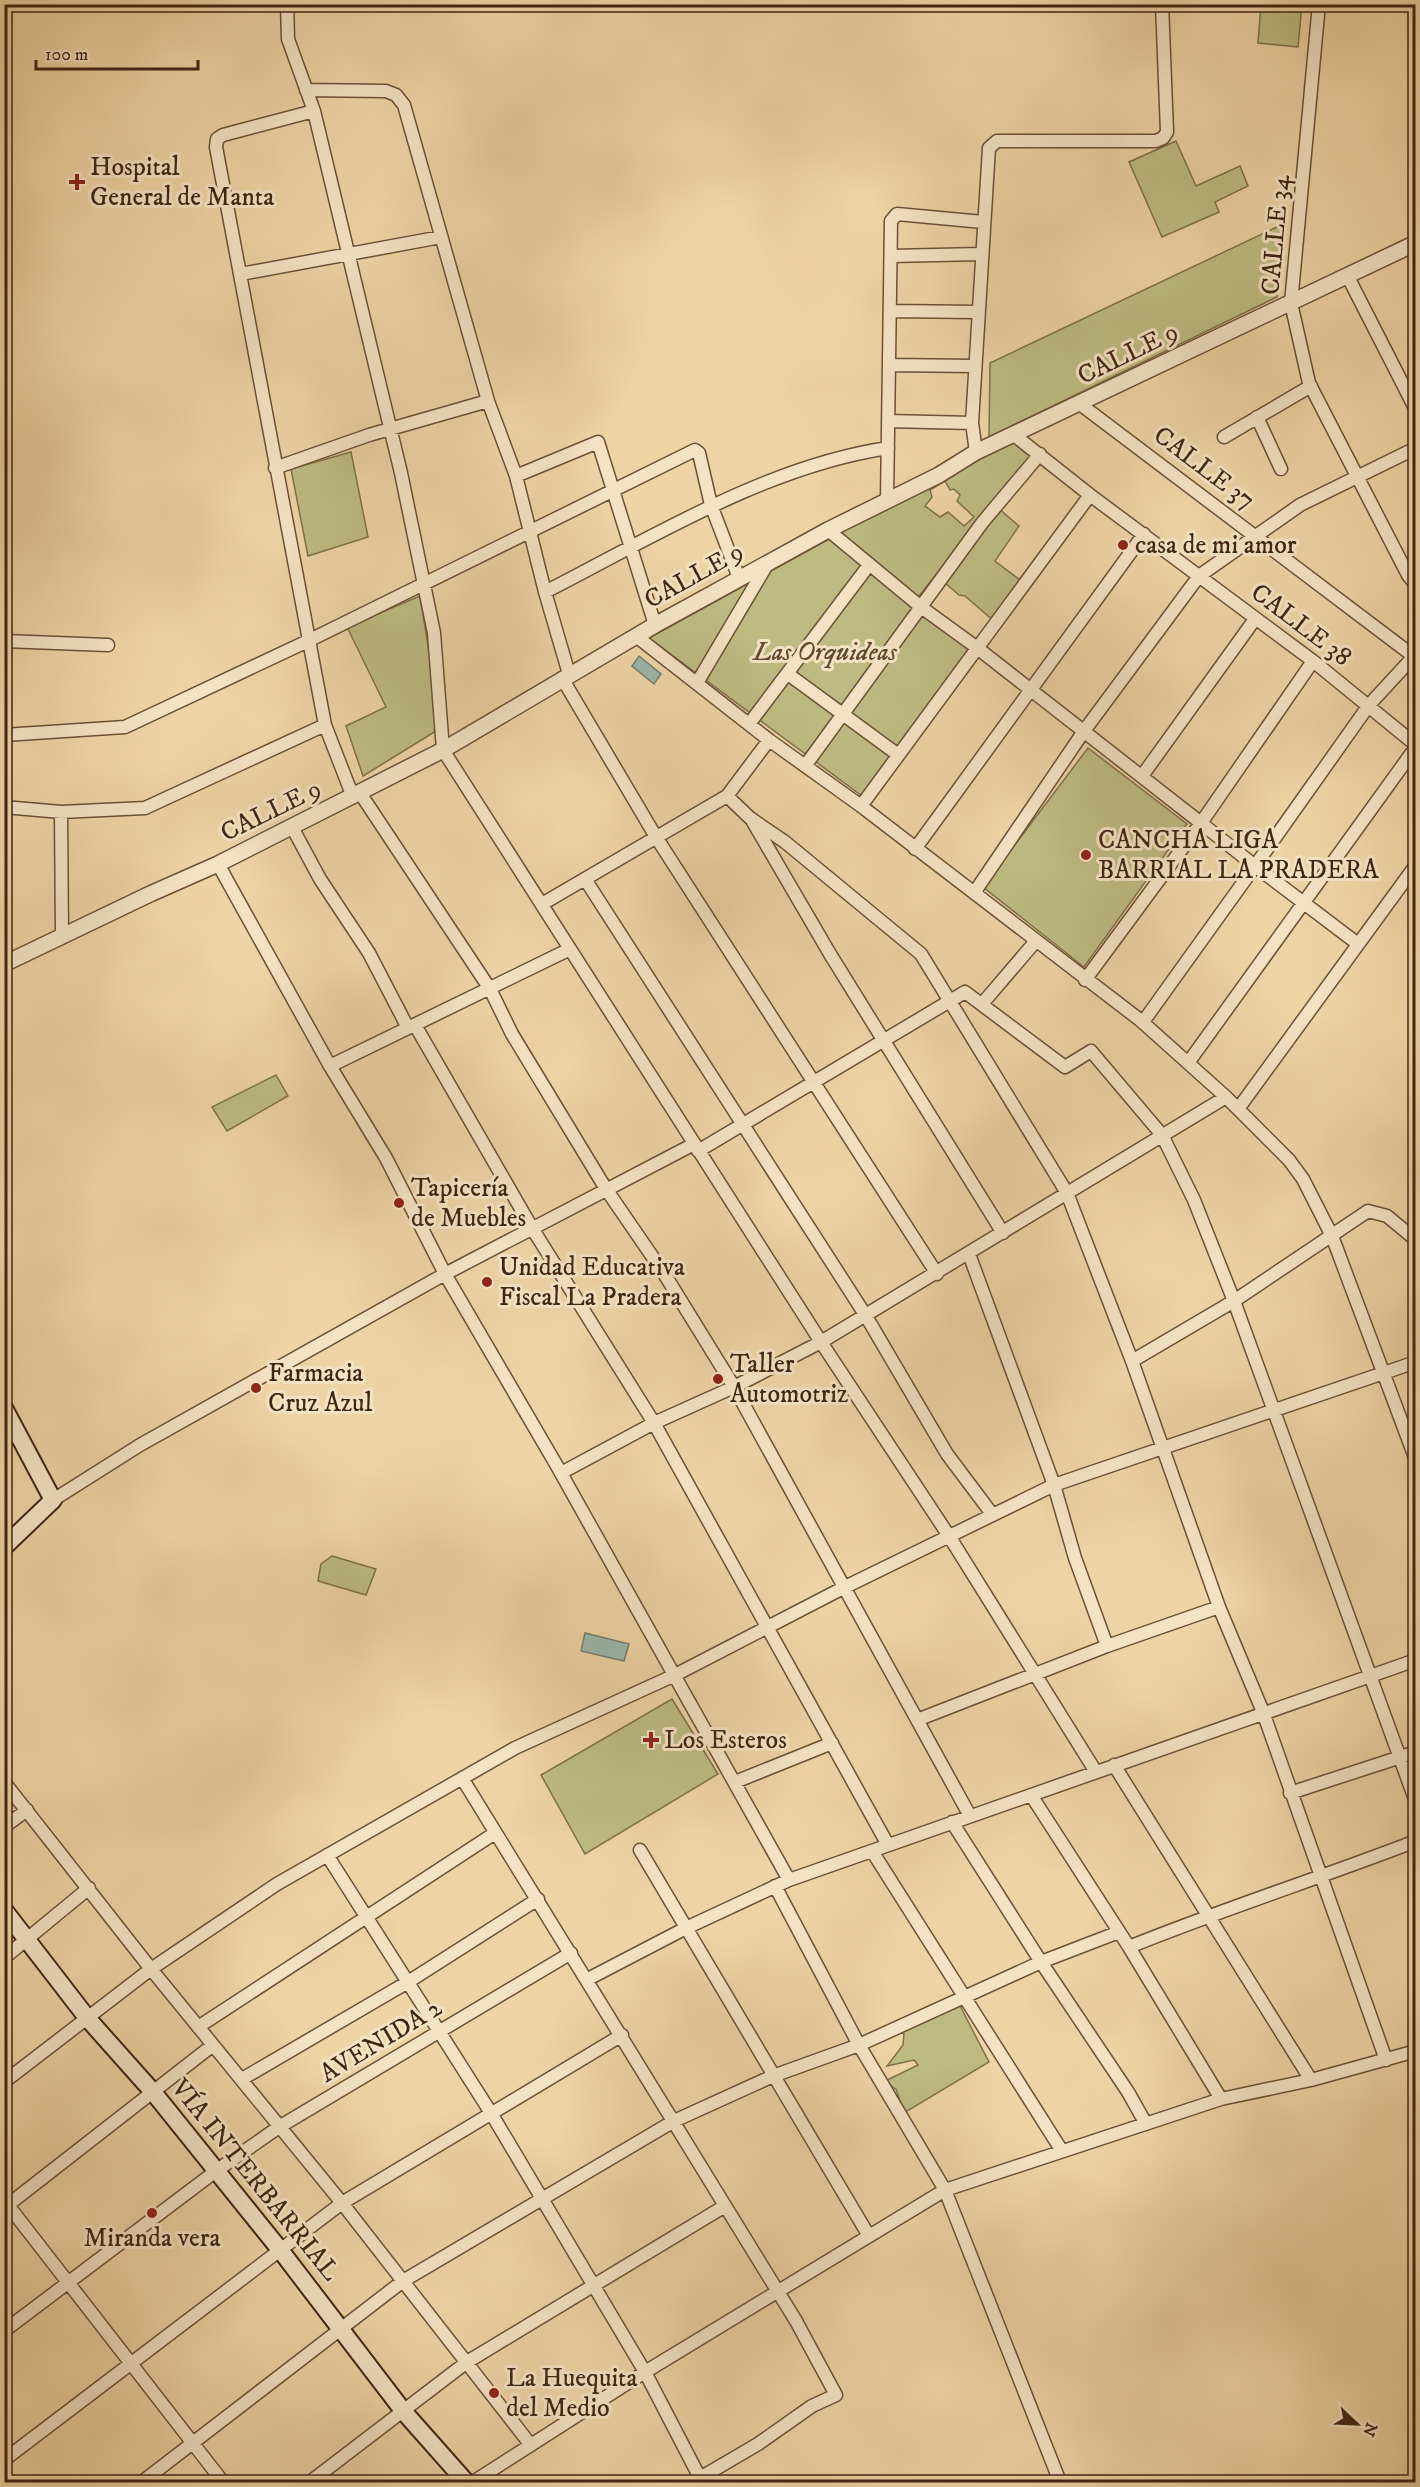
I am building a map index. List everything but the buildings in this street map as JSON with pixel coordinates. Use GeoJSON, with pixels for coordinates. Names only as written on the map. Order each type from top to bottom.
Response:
{"type":"FeatureCollection","features":[{"type":"Feature","properties":{"kind":"main road"},"geometry":{"type":"LineString","coordinates":[[4,1408],[53,1500],[4,1547]]}},
{"type":"Feature","properties":{"kind":"main road","name":"VÍA INTERBARRIAL"},"geometry":{"type":"LineString","coordinates":[[4,1910],[88,2019],[153,2092],[281,2251],[404,2412],[466,2482]]}},
{"type":"Feature","properties":{"kind":"street"},"geometry":{"type":"LineString","coordinates":[[287,4],[288,39],[314,111],[391,429],[424,584],[434,633],[443,750],[542,904],[568,950],[821,1342],[950,1536],[1096,1772]]}},
{"type":"Feature","properties":{"kind":"street"},"geometry":{"type":"LineString","coordinates":[[976,452],[972,423],[989,148],[992,143],[1156,141],[1165,136],[1162,4]]}},
{"type":"Feature","properties":{"kind":"street","name":"CALLE 34"},"geometry":{"type":"LineString","coordinates":[[1319,4],[1291,303],[1311,386],[1408,575],[1416,585]]}},
{"type":"Feature","properties":{"kind":"street"},"geometry":{"type":"LineString","coordinates":[[306,90],[386,91],[396,95],[404,105],[488,401],[516,476],[566,676],[656,837],[937,1274]]}},
{"type":"Feature","properties":{"kind":"street"},"geometry":{"type":"LineString","coordinates":[[314,111],[222,135],[217,139],[216,147],[242,274],[275,468],[326,724],[356,795],[489,989],[512,1034],[606,1189],[665,1275],[734,1387],[970,1816]]}},
{"type":"Feature","properties":{"kind":"street"},"geometry":{"type":"LineString","coordinates":[[887,500],[891,221],[897,214],[983,222]]}},
{"type":"Feature","properties":{"kind":"street"},"geometry":{"type":"LineString","coordinates":[[242,274],[441,237]]}},
{"type":"Feature","properties":{"kind":"street","name":"CALLE 9"},"geometry":{"type":"LineString","coordinates":[[4,964],[218,864],[443,750],[566,676],[769,561],[939,475],[976,452],[1416,243]]}},
{"type":"Feature","properties":{"kind":"street"},"geometry":{"type":"LineString","coordinates":[[891,256],[981,254]]}},
{"type":"Feature","properties":{"kind":"street"},"geometry":{"type":"LineString","coordinates":[[1347,275],[1416,410]]}},
{"type":"Feature","properties":{"kind":"street"},"geometry":{"type":"LineString","coordinates":[[890,311],[978,312]]}},
{"type":"Feature","properties":{"kind":"street"},"geometry":{"type":"LineString","coordinates":[[890,365],[975,366]]}},
{"type":"Feature","properties":{"kind":"street"},"geometry":{"type":"LineString","coordinates":[[1224,437],[1311,386]]}},
{"type":"Feature","properties":{"kind":"street"},"geometry":{"type":"LineString","coordinates":[[275,468],[391,429],[488,401]]}},
{"type":"Feature","properties":{"kind":"street","name":"CALLE 37"},"geometry":{"type":"LineString","coordinates":[[1080,404],[1415,656]]}},
{"type":"Feature","properties":{"kind":"street"},"geometry":{"type":"LineString","coordinates":[[1257,417],[1281,470]]}},
{"type":"Feature","properties":{"kind":"street"},"geometry":{"type":"LineString","coordinates":[[888,421],[972,423]]}},
{"type":"Feature","properties":{"kind":"street","name":"CALLE 38"},"geometry":{"type":"LineString","coordinates":[[1014,435],[1090,495],[1313,661],[1416,746]]}},
{"type":"Feature","properties":{"kind":"street"},"geometry":{"type":"LineString","coordinates":[[516,476],[598,442],[615,490],[655,625]]}},
{"type":"Feature","properties":{"kind":"street"},"geometry":{"type":"LineString","coordinates":[[545,592],[711,505],[845,455],[888,448]]}},
{"type":"Feature","properties":{"kind":"street"},"geometry":{"type":"LineString","coordinates":[[974,893],[1084,730],[1199,576],[1300,505],[1416,448]]}},
{"type":"Feature","properties":{"kind":"street"},"geometry":{"type":"LineString","coordinates":[[4,735],[125,727],[310,640],[695,450],[699,453],[711,505],[739,578]]}},
{"type":"Feature","properties":{"kind":"street"},"geometry":{"type":"LineString","coordinates":[[805,766],[982,523],[1040,454]]}},
{"type":"Feature","properties":{"kind":"street"},"geometry":{"type":"LineString","coordinates":[[861,806],[897,754],[1090,495]]}},
{"type":"Feature","properties":{"kind":"street"},"geometry":{"type":"LineString","coordinates":[[828,530],[921,607],[1084,730],[1255,866],[1358,944]]}},
{"type":"Feature","properties":{"kind":"street"},"geometry":{"type":"LineString","coordinates":[[915,849],[1144,534]]}},
{"type":"Feature","properties":{"kind":"street"},"geometry":{"type":"LineString","coordinates":[[697,683],[769,561]]}},
{"type":"Feature","properties":{"kind":"street"},"geometry":{"type":"LineString","coordinates":[[749,724],[869,565]]}},
{"type":"Feature","properties":{"kind":"street"},"geometry":{"type":"LineString","coordinates":[[1142,776],[1255,619]]}},
{"type":"Feature","properties":{"kind":"street"},"geometry":{"type":"LineString","coordinates":[[636,636],[769,740],[861,806],[1035,942],[1143,1022],[1226,1097],[1289,1161],[1302,1179],[1332,1236],[1416,1460]]}},
{"type":"Feature","properties":{"kind":"street"},"geometry":{"type":"LineString","coordinates":[[4,641],[108,645]]}},
{"type":"Feature","properties":{"kind":"street"},"geometry":{"type":"LineString","coordinates":[[1143,1022],[1369,705],[1415,656]]}},
{"type":"Feature","properties":{"kind":"street"},"geometry":{"type":"LineString","coordinates":[[1085,980],[1201,823],[1313,661]]}},
{"type":"Feature","properties":{"kind":"street"},"geometry":{"type":"LineString","coordinates":[[788,674],[897,754]]}},
{"type":"Feature","properties":{"kind":"street"},"geometry":{"type":"LineString","coordinates":[[4,807],[61,812],[145,808],[326,724]]}},
{"type":"Feature","properties":{"kind":"street"},"geometry":{"type":"LineString","coordinates":[[542,904],[728,796],[769,740]]}},
{"type":"Feature","properties":{"kind":"street"},"geometry":{"type":"LineString","coordinates":[[1188,1063],[1416,746]]}},
{"type":"Feature","properties":{"kind":"street"},"geometry":{"type":"LineString","coordinates":[[728,796],[750,818],[784,842],[921,954],[1067,1193],[1132,1361],[1219,1607],[1263,1712],[1386,2060]]}},
{"type":"Feature","properties":{"kind":"street"},"geometry":{"type":"LineString","coordinates":[[61,812],[62,936]]}},
{"type":"Feature","properties":{"kind":"street"},"geometry":{"type":"LineString","coordinates":[[750,818],[1003,1233]]}},
{"type":"Feature","properties":{"kind":"street"},"geometry":{"type":"LineString","coordinates":[[292,827],[320,879],[369,953],[532,1228],[654,1423],[888,1845]]}},
{"type":"Feature","properties":{"kind":"street"},"geometry":{"type":"LineString","coordinates":[[218,864],[330,1066],[386,1158],[445,1274],[561,1473],[789,1880]]}},
{"type":"Feature","properties":{"kind":"street"},"geometry":{"type":"LineString","coordinates":[[1238,1109],[1416,865]]}},
{"type":"Feature","properties":{"kind":"street"},"geometry":{"type":"LineString","coordinates":[[585,879],[866,1316],[947,1454],[992,1514]]}},
{"type":"Feature","properties":{"kind":"street"},"geometry":{"type":"LineString","coordinates":[[982,1004],[1035,942]]}},
{"type":"Feature","properties":{"kind":"street"},"geometry":{"type":"LineString","coordinates":[[330,1066],[568,950]]}},
{"type":"Feature","properties":{"kind":"street"},"geometry":{"type":"LineString","coordinates":[[53,1500],[140,1445],[445,1274],[606,1189],[742,1125],[965,992],[1065,1067],[1091,1051],[1162,1135],[1194,1200],[1234,1301],[1271,1411],[1416,1802]]}},
{"type":"Feature","properties":{"kind":"street"},"geometry":{"type":"LineString","coordinates":[[561,1473],[654,1423],[734,1387],[821,1342],[937,1274],[1226,1097]]}},
{"type":"Feature","properties":{"kind":"street"},"geometry":{"type":"LineString","coordinates":[[1132,1361],[1234,1301],[1368,1211],[1378,1211],[1387,1216],[1416,1240]]}},
{"type":"Feature","properties":{"kind":"street"},"geometry":{"type":"LineString","coordinates":[[969,1254],[1054,1485],[1075,1558],[1107,1647]]}},
{"type":"Feature","properties":{"kind":"street"},"geometry":{"type":"LineString","coordinates":[[4,2082],[151,1969],[277,1884],[514,1748],[588,1712],[675,1675],[843,1588],[1054,1485],[1416,1362]]}},
{"type":"Feature","properties":{"kind":"street"},"geometry":{"type":"LineString","coordinates":[[917,1720],[1219,1607]]}},
{"type":"Feature","properties":{"kind":"street"},"geometry":{"type":"LineString","coordinates":[[588,1980],[686,1928],[789,1880],[1416,1660]]}},
{"type":"Feature","properties":{"kind":"street"},"geometry":{"type":"LineString","coordinates":[[735,1782],[832,1743]]}},
{"type":"Feature","properties":{"kind":"street"},"geometry":{"type":"LineString","coordinates":[[1290,1793],[1416,1752]]}},
{"type":"Feature","properties":{"kind":"street"},"geometry":{"type":"LineString","coordinates":[[1114,1765],[1311,2080]]}},
{"type":"Feature","properties":{"kind":"street"},"geometry":{"type":"LineString","coordinates":[[327,1855],[368,1916],[542,2198],[645,2372],[702,2480],[812,2406],[836,2395],[777,2291],[622,2035],[462,1778]]}},
{"type":"Feature","properties":{"kind":"street"},"geometry":{"type":"LineString","coordinates":[[4,1782],[151,1969],[342,2203],[530,2444]]}},
{"type":"Feature","properties":{"kind":"street"},"geometry":{"type":"LineString","coordinates":[[1031,1794],[1129,1947],[1221,2099]]}},
{"type":"Feature","properties":{"kind":"street"},"geometry":{"type":"LineString","coordinates":[[4,1827],[27,1810]]}},
{"type":"Feature","properties":{"kind":"street"},"geometry":{"type":"LineString","coordinates":[[952,1822],[1041,1962],[1128,2092],[1146,2124]]}},
{"type":"Feature","properties":{"kind":"street"},"geometry":{"type":"LineString","coordinates":[[198,2027],[495,1833]]}},
{"type":"Feature","properties":{"kind":"street"},"geometry":{"type":"LineString","coordinates":[[1129,1947],[1208,1915],[1322,1878],[1416,1841]]}},
{"type":"Feature","properties":{"kind":"street"},"geometry":{"type":"LineString","coordinates":[[640,1850],[869,2236]]}},
{"type":"Feature","properties":{"kind":"street"},"geometry":{"type":"LineString","coordinates":[[872,1851],[1062,2151]]}},
{"type":"Feature","properties":{"kind":"street"},"geometry":{"type":"LineString","coordinates":[[775,1886],[859,2045],[945,2190],[1060,2482]]}},
{"type":"Feature","properties":{"kind":"street"},"geometry":{"type":"LineString","coordinates":[[4,1958],[28,1941],[89,1888]]}},
{"type":"Feature","properties":{"kind":"street"},"geometry":{"type":"LineString","coordinates":[[242,2079],[408,1982],[538,1899]]}},
{"type":"Feature","properties":{"kind":"street"},"geometry":{"type":"LineString","coordinates":[[142,2482],[342,2331],[403,2281],[674,2121],[773,2076],[859,2045],[1041,1962],[1119,1932]]}},
{"type":"Feature","properties":{"kind":"street","name":"AVENIDA 2"},"geometry":{"type":"LineString","coordinates":[[4,2331],[216,2171],[279,2127],[571,1953]]}},
{"type":"Feature","properties":{"kind":"street"},"geometry":{"type":"LineString","coordinates":[[4,2460],[132,2366],[342,2203],[622,2035]]}},
{"type":"Feature","properties":{"kind":"street"},"geometry":{"type":"LineString","coordinates":[[213,2045],[6,2204],[70,2282],[223,2482]]}},
{"type":"Feature","properties":{"kind":"street"},"geometry":{"type":"LineString","coordinates":[[473,2482],[645,2372],[945,2190],[1221,2099],[1311,2080],[1416,2051]]}},
{"type":"Feature","properties":{"kind":"street"},"geometry":{"type":"LineString","coordinates":[[310,2482],[467,2362],[725,2206]]}},
{"type":"Feature","properties":{"kind":"green space"},"geometry":{"type":"Polygon","coordinates":[[[1261,5],[1302,5],[1298,47],[1258,43],[1261,5]]]}},
{"type":"Feature","properties":{"kind":"green space"},"geometry":{"type":"Polygon","coordinates":[[[1176,141],[1196,186],[1240,166],[1248,186],[1215,202],[1219,212],[1162,237],[1129,162],[1176,141]]]}},
{"type":"Feature","properties":{"kind":"green space"},"geometry":{"type":"Polygon","coordinates":[[[1281,225],[1277,297],[989,437],[990,363],[1281,225]]]}},
{"type":"Feature","properties":{"kind":"green space"},"geometry":{"type":"Polygon","coordinates":[[[1012,436],[1035,451],[915,601],[832,532],[1012,436]],[[945,481],[930,490],[932,497],[925,506],[940,517],[948,512],[964,526],[974,517],[957,501],[960,495],[954,489],[950,490],[945,481]]]}},
{"type":"Feature","properties":{"kind":"green space"},"geometry":{"type":"Polygon","coordinates":[[[351,452],[368,537],[308,556],[291,469],[351,452]]]}},
{"type":"Feature","properties":{"kind":"green space"},"geometry":{"type":"Polygon","coordinates":[[[998,508],[1019,526],[995,561],[1024,583],[995,622],[965,596],[959,595],[945,583],[998,508]]]}},
{"type":"Feature","properties":{"kind":"green space","name":"Las Orquideas"},"geometry":{"type":"Polygon","coordinates":[[[831,538],[971,646],[862,796],[649,638],[831,538]]]}},
{"type":"Feature","properties":{"kind":"green space"},"geometry":{"type":"Polygon","coordinates":[[[420,596],[432,671],[436,731],[363,776],[346,726],[386,707],[347,627],[420,596]]]}},
{"type":"Feature","properties":{"kind":"green space","name":"CANCHA LIGA BARRIAL LA PRADERA"},"geometry":{"type":"Polygon","coordinates":[[[1088,748],[1187,824],[1084,967],[983,887],[1088,748]]]}},
{"type":"Feature","properties":{"kind":"green space"},"geometry":{"type":"Polygon","coordinates":[[[276,1075],[288,1096],[227,1131],[212,1107],[276,1075]]]}},
{"type":"Feature","properties":{"kind":"green space"},"geometry":{"type":"Polygon","coordinates":[[[332,1556],[376,1569],[366,1595],[318,1581],[321,1564],[332,1556]]]}},
{"type":"Feature","properties":{"kind":"green space"},"geometry":{"type":"Polygon","coordinates":[[[672,1699],[718,1774],[585,1854],[541,1775],[672,1699]]]}},
{"type":"Feature","properties":{"kind":"green space"},"geometry":{"type":"Polygon","coordinates":[[[958,2002],[989,2062],[904,2113],[896,2089],[883,2082],[918,2065],[914,2060],[887,2066],[903,2045],[904,2034],[897,2031],[958,2002]]]}},
{"type":"Feature","properties":{"kind":"shaded area"},"geometry":{"type":"Polygon","coordinates":[[[639,656],[661,674],[654,684],[632,666],[639,656]]]}},
{"type":"Feature","properties":{"kind":"shaded area"},"geometry":{"type":"Polygon","coordinates":[[[585,1633],[629,1644],[624,1661],[581,1651],[585,1633]]]}},
{"type":"Feature","properties":{"kind":"place","name":"Hospital General de Manta"},"geometry":{"type":"Point","coordinates":[77,182]}},
{"type":"Feature","properties":{"kind":"place","name":"casa de mi amor"},"geometry":{"type":"Point","coordinates":[1123,545]}},
{"type":"Feature","properties":{"kind":"place","name":"CANCHA LIGA BARRIAL LA PRADERA"},"geometry":{"type":"Point","coordinates":[1086,855]}},
{"type":"Feature","properties":{"kind":"place","name":"Tapicería de Muebles"},"geometry":{"type":"Point","coordinates":[399,1203]}},
{"type":"Feature","properties":{"kind":"place","name":"Unidad Educativa Fiscal La Pradera"},"geometry":{"type":"Point","coordinates":[487,1282]}},
{"type":"Feature","properties":{"kind":"place","name":"Taller Automotriz"},"geometry":{"type":"Point","coordinates":[718,1379]}},
{"type":"Feature","properties":{"kind":"place","name":"Farmacia Cruz Azul"},"geometry":{"type":"Point","coordinates":[256,1388]}},
{"type":"Feature","properties":{"kind":"place","name":"Los Esteros"},"geometry":{"type":"Point","coordinates":[651,1740]}},
{"type":"Feature","properties":{"kind":"place","name":"Miranda vera"},"geometry":{"type":"Point","coordinates":[152,2213]}},
{"type":"Feature","properties":{"kind":"place","name":"La Huequita del Medio"},"geometry":{"type":"Point","coordinates":[494,2393]}}]}
